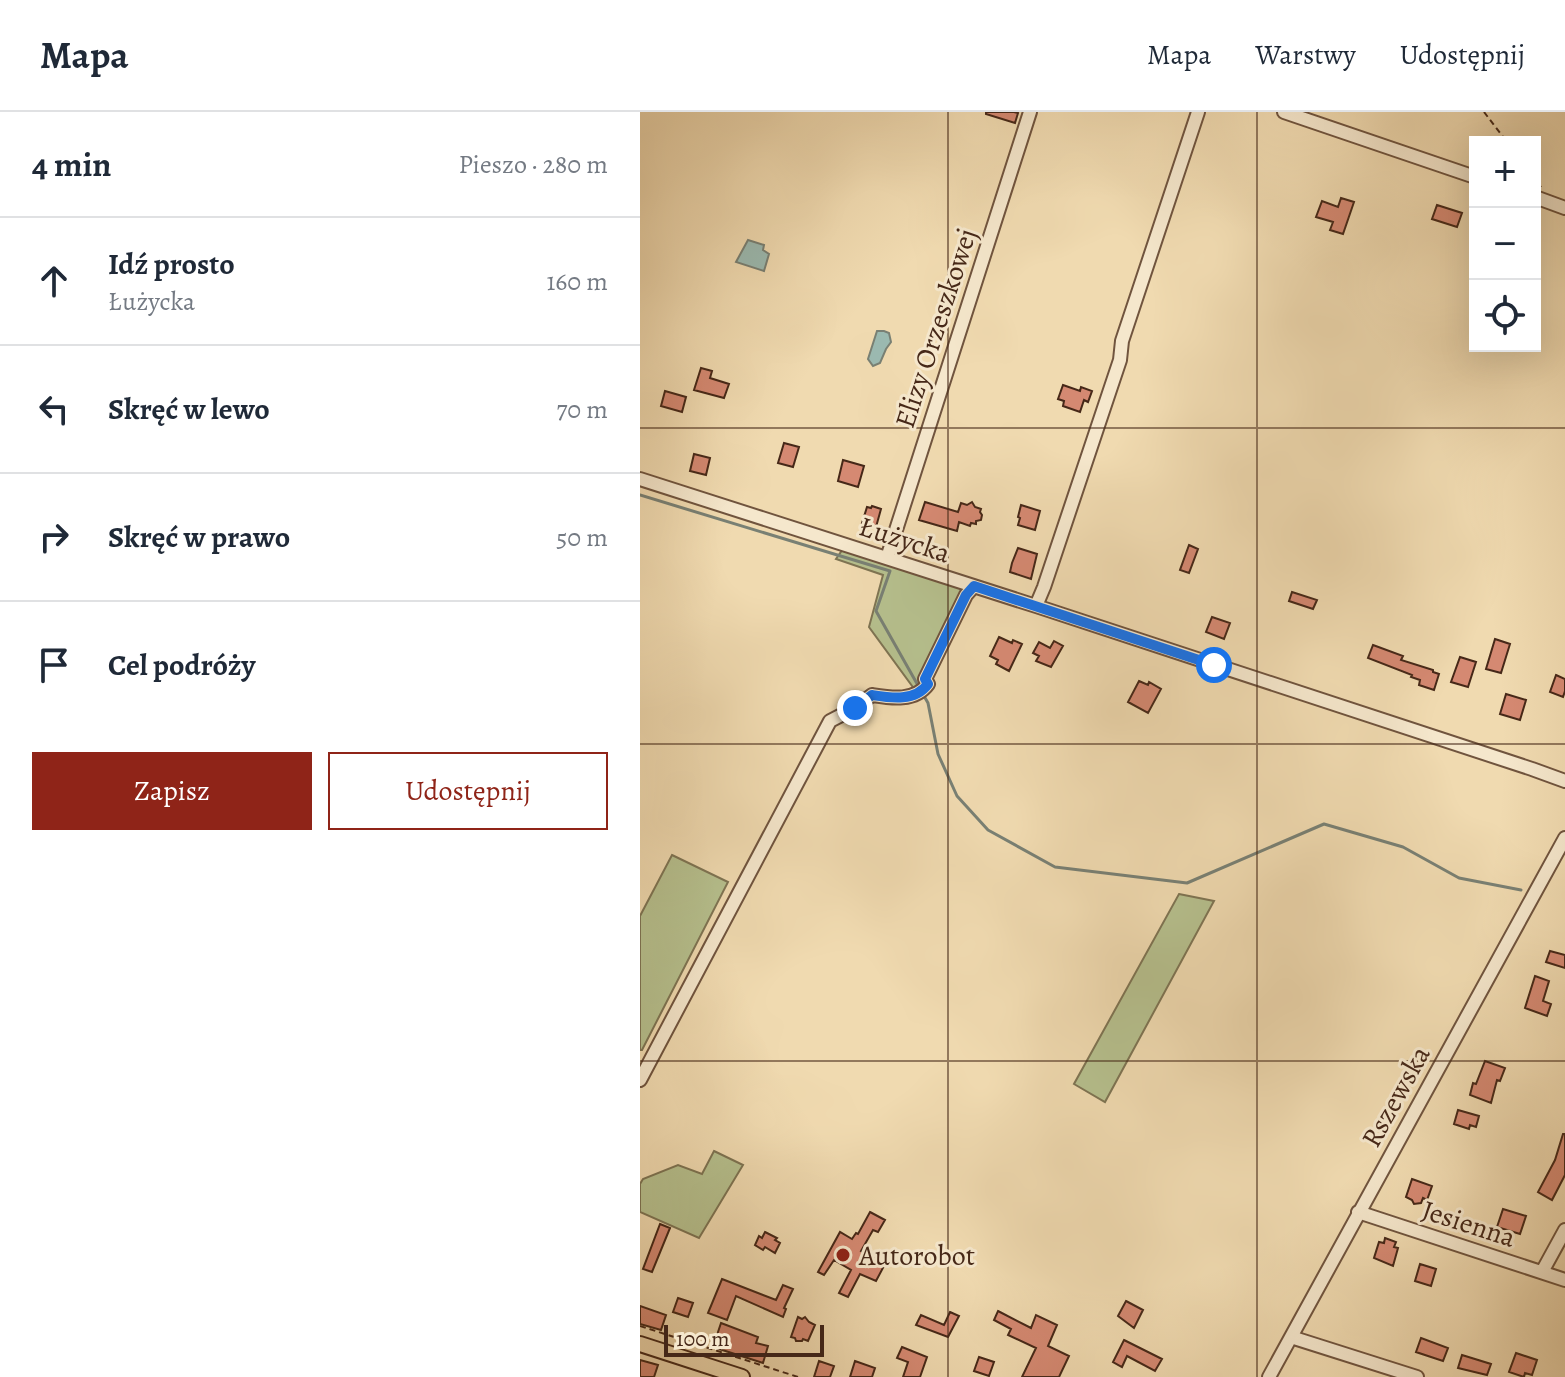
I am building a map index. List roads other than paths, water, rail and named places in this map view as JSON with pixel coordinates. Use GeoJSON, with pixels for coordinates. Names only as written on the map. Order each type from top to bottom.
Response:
{"type":"FeatureCollection","features":[{"type":"Feature","properties":{"kind":"main road"},"geometry":{"type":"LineString","coordinates":[[640,1344],[742,1377]]}},
{"type":"Feature","properties":{"kind":"street","name":"Elizy Orzeszkowej"},"geometry":{"type":"LineString","coordinates":[[887,558],[1030,112]]}},
{"type":"Feature","properties":{"kind":"street"},"geometry":{"type":"LineString","coordinates":[[1036,606],[1120,360],[1122,341],[1198,112]]}},
{"type":"Feature","properties":{"kind":"street"},"geometry":{"type":"LineString","coordinates":[[1284,112],[1469,175]]}},
{"type":"Feature","properties":{"kind":"street"},"geometry":{"type":"LineString","coordinates":[[1541,199],[1565,208]]}},
{"type":"Feature","properties":{"kind":"street","name":"Łużycka"},"geometry":{"type":"LineString","coordinates":[[640,479],[1565,781]]}},
{"type":"Feature","properties":{"kind":"street"},"geometry":{"type":"LineString","coordinates":[[640,1080],[830,721],[872,695],[906,698],[924,689],[928,684],[925,679],[966,595],[974,586]]}},
{"type":"Feature","properties":{"kind":"street","name":"Rszewska"},"geometry":{"type":"LineString","coordinates":[[1269,1377],[1565,838]]}},
{"type":"Feature","properties":{"kind":"street","name":"Jesienna"},"geometry":{"type":"LineString","coordinates":[[1358,1212],[1565,1280]]}},
{"type":"Feature","properties":{"kind":"street"},"geometry":{"type":"LineString","coordinates":[[1542,1272],[1565,1230]]}},
{"type":"Feature","properties":{"kind":"street"},"geometry":{"type":"LineString","coordinates":[[1291,1337],[1417,1377]]}},
{"type":"Feature","properties":{"kind":"water"},"geometry":{"type":"Polygon","coordinates":[[[748,240],[764,245],[763,250],[769,254],[764,271],[736,262],[748,240]]]}},
{"type":"Feature","properties":{"kind":"water"},"geometry":{"type":"Polygon","coordinates":[[[877,331],[889,333],[891,342],[880,363],[873,366],[868,359],[877,331]]]}},
{"type":"Feature","properties":{"kind":"waterway"},"geometry":{"type":"LineString","coordinates":[[640,495],[890,571],[876,611],[920,689]]}},
{"type":"Feature","properties":{"kind":"waterway"},"geometry":{"type":"LineString","coordinates":[[924,696],[938,754],[957,796],[988,830],[1055,867],[1187,883],[1324,824],[1403,847],[1459,878],[1521,890]]}},
{"type":"Feature","properties":{"kind":"place","name":"Autorobot"},"geometry":{"type":"Point","coordinates":[843,1255]}}]}
